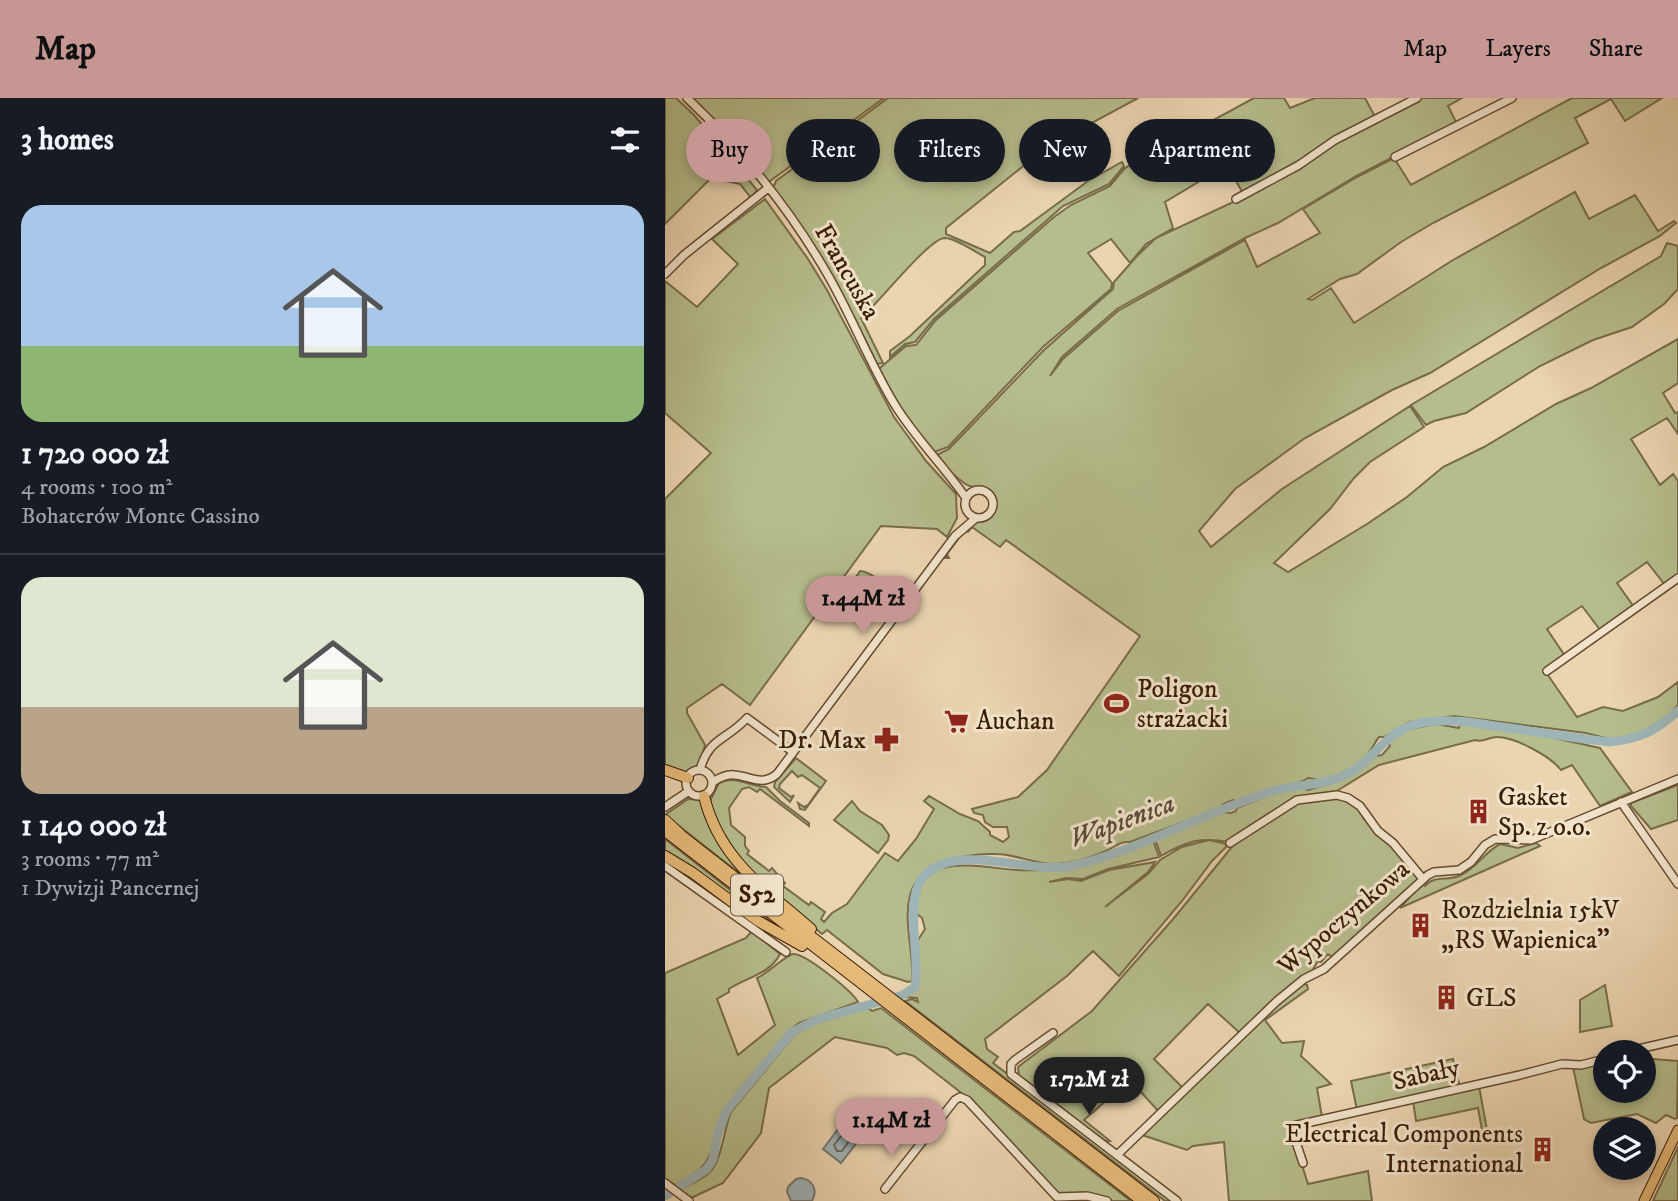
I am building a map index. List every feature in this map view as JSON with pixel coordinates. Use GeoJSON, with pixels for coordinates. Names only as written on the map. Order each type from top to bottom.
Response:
{"type":"FeatureCollection","features":[{"type":"Feature","properties":{"kind":"highway"},"geometry":{"type":"LineString","coordinates":[[665,770],[688,778]]}},
{"type":"Feature","properties":{"kind":"highway"},"geometry":{"type":"LineString","coordinates":[[704,796],[712,823],[729,854],[743,870],[852,968]]}},
{"type":"Feature","properties":{"kind":"highway","name":"S52"},"geometry":{"type":"LineString","coordinates":[[665,820],[1142,1201]]}},
{"type":"Feature","properties":{"kind":"highway","name":"S52"},"geometry":{"type":"LineString","coordinates":[[665,831],[834,964],[894,1005],[1154,1201]]}},
{"type":"Feature","properties":{"kind":"highway"},"geometry":{"type":"LineString","coordinates":[[665,856],[769,928],[834,964]]}},
{"type":"Feature","properties":{"kind":"main road"},"geometry":{"type":"LineString","coordinates":[[1644,1201],[1678,1130]]}},
{"type":"Feature","properties":{"kind":"street","name":"Francuska"},"geometry":{"type":"LineString","coordinates":[[687,98],[768,188],[829,276],[884,385],[906,422],[966,498]]}},
{"type":"Feature","properties":{"kind":"street"},"geometry":{"type":"LineString","coordinates":[[1236,199],[1281,176],[1335,141],[1417,98]]}},
{"type":"Feature","properties":{"kind":"street"},"geometry":{"type":"LineString","coordinates":[[1395,157],[1512,98]]}},
{"type":"Feature","properties":{"kind":"street"},"geometry":{"type":"LineString","coordinates":[[665,274],[768,188]]}},
{"type":"Feature","properties":{"kind":"street","name":"Francuska"},"geometry":{"type":"LineString","coordinates":[[953,479],[973,491]]}},
{"type":"Feature","properties":{"kind":"street"},"geometry":{"type":"LineString","coordinates":[[713,782],[734,775],[755,781],[769,780],[777,774],[955,536],[967,512],[966,498],[973,491],[987,492],[992,500],[989,513],[977,518],[955,536]]}},
{"type":"Feature","properties":{"kind":"street"},"geometry":{"type":"LineString","coordinates":[[967,512],[977,518]]}},
{"type":"Feature","properties":{"kind":"street"},"geometry":{"type":"LineString","coordinates":[[1547,671],[1678,578]]}},
{"type":"Feature","properties":{"kind":"street"},"geometry":{"type":"LineString","coordinates":[[700,770],[709,747],[730,734],[747,718],[793,752]]}},
{"type":"Feature","properties":{"kind":"street"},"geometry":{"type":"LineString","coordinates":[[700,770],[708,773],[713,782],[712,789],[704,796],[697,796],[689,791],[686,785],[691,774],[700,770]]}},
{"type":"Feature","properties":{"kind":"street","name":"Wypoczynkowa"},"geometry":{"type":"LineString","coordinates":[[1117,1155],[1276,1001],[1304,979],[1324,969],[1430,873],[1454,872],[1466,866],[1485,845],[1495,839],[1531,840],[1678,779]]}},
{"type":"Feature","properties":{"kind":"street"},"geometry":{"type":"LineString","coordinates":[[666,807],[689,791]]}},
{"type":"Feature","properties":{"kind":"street"},"geometry":{"type":"LineString","coordinates":[[1230,843],[1297,800],[1337,794],[1360,806],[1378,831],[1393,843],[1423,879]]}},
{"type":"Feature","properties":{"kind":"street"},"geometry":{"type":"LineString","coordinates":[[1621,802],[1678,884]]}},
{"type":"Feature","properties":{"kind":"street"},"geometry":{"type":"LineString","coordinates":[[665,866],[786,952]]}},
{"type":"Feature","properties":{"kind":"street"},"geometry":{"type":"LineString","coordinates":[[1053,1033],[1015,1060],[1011,1065],[1011,1074],[1177,1201]]}},
{"type":"Feature","properties":{"kind":"street"},"geometry":{"type":"LineString","coordinates":[[1656,1045],[1678,1040]]}},
{"type":"Feature","properties":{"kind":"street","name":"Sabały"},"geometry":{"type":"LineString","coordinates":[[1303,1163],[1293,1126],[1562,1064],[1581,1065],[1593,1062]]}},
{"type":"Feature","properties":{"kind":"street"},"geometry":{"type":"LineString","coordinates":[[885,1189],[955,1100],[962,1097],[1057,1197],[1087,1196],[1107,1201]]}},
{"type":"Feature","properties":{"kind":"street"},"geometry":{"type":"LineString","coordinates":[[665,1183],[687,1199]]}},
{"type":"Feature","properties":{"kind":"green space"},"geometry":{"type":"Polygon","coordinates":[[[665,98],[676,98],[697,119],[686,119],[686,182],[707,182],[665,224],[665,98]]]}},
{"type":"Feature","properties":{"kind":"green space"},"geometry":{"type":"Polygon","coordinates":[[[695,98],[884,98],[855,119],[786,119],[786,169],[772,180],[772,119],[712,119],[694,101],[695,98]]]}},
{"type":"Feature","properties":{"kind":"green space"},"geometry":{"type":"Polygon","coordinates":[[[888,98],[1138,98],[1099,119],[1019,119],[1019,169],[1005,181],[1005,119],[894,119],[894,182],[1003,182],[946,228],[946,234],[990,253],[1014,232],[1020,231],[1087,182],[1111,182],[1063,206],[934,319],[915,342],[905,344],[890,357],[890,351],[910,336],[985,265],[985,257],[960,243],[945,238],[937,241],[861,318],[883,363],[877,364],[855,319],[773,188],[776,181],[786,174],[786,182],[880,182],[880,119],[860,119],[888,98]]]}},
{"type":"Feature","properties":{"kind":"green space"},"geometry":{"type":"Polygon","coordinates":[[[1254,98],[1284,98],[1290,108],[1315,98],[1365,98],[1375,117],[1275,177],[1275,119],[1215,119],[1254,98]]]}},
{"type":"Feature","properties":{"kind":"green space"},"geometry":{"type":"Polygon","coordinates":[[[1420,98],[1462,98],[1448,106],[1457,124],[1356,176],[1278,223],[1245,238],[1117,309],[1062,357],[1050,376],[1063,359],[1118,311],[1245,240],[1257,267],[1320,233],[1303,209],[1394,158],[1411,185],[1572,98],[1662,98],[1625,121],[1611,99],[1575,118],[1588,143],[1433,223],[1357,274],[1340,279],[1308,299],[1312,300],[1331,288],[1354,323],[1453,260],[1575,192],[1589,219],[1635,195],[1658,231],[1674,221],[1676,223],[1660,236],[1601,268],[1430,373],[1392,390],[1305,438],[1235,489],[1199,531],[1211,547],[1282,489],[1410,406],[1424,427],[1370,462],[1330,509],[1274,563],[1288,572],[1407,497],[1443,467],[1678,339],[1678,383],[1663,393],[1675,413],[1678,412],[1678,434],[1667,418],[1631,439],[1660,485],[1673,474],[1678,481],[1678,576],[1665,585],[1647,562],[1617,583],[1634,607],[1601,631],[1582,606],[1547,629],[1565,656],[1545,671],[1577,717],[1603,707],[1623,711],[1658,697],[1678,682],[1678,705],[1660,725],[1635,737],[1609,739],[1586,733],[1454,716],[1409,722],[1384,737],[1379,737],[1363,760],[1338,776],[1325,780],[1308,778],[1274,791],[1234,802],[1233,800],[1223,804],[1221,808],[1130,842],[1120,843],[1087,858],[1054,864],[1003,854],[984,854],[945,861],[923,874],[910,895],[908,916],[912,981],[883,974],[827,930],[822,934],[745,868],[726,844],[709,803],[719,783],[736,780],[766,787],[809,823],[809,826],[760,789],[757,792],[749,787],[742,789],[729,808],[731,825],[745,837],[745,846],[749,851],[747,854],[769,871],[772,868],[785,883],[783,886],[809,905],[811,902],[825,912],[821,919],[824,922],[832,913],[847,904],[885,853],[898,861],[916,839],[934,809],[924,801],[929,796],[978,821],[990,835],[1003,842],[1009,837],[1007,827],[993,827],[985,822],[983,815],[974,813],[972,809],[1018,797],[1047,770],[1140,636],[1006,540],[1000,547],[972,527],[968,532],[965,530],[947,554],[964,530],[974,523],[990,518],[996,506],[993,494],[964,483],[937,455],[949,449],[1044,350],[1113,289],[1114,282],[1156,238],[1246,196],[1269,182],[1275,182],[1275,178],[1335,142],[1420,98]]]}},
{"type":"Feature","properties":{"kind":"green space"},"geometry":{"type":"Polygon","coordinates":[[[1122,162],[1124,166],[1111,182],[1111,168],[1122,162]]]}},
{"type":"Feature","properties":{"kind":"green space"},"geometry":{"type":"Polygon","coordinates":[[[1125,168],[1125,182],[1199,182],[1165,202],[1173,228],[1146,244],[1130,263],[1111,239],[1088,253],[1112,283],[1111,289],[1043,347],[948,447],[932,453],[896,402],[879,370],[881,367],[906,346],[916,345],[936,320],[1054,217],[1071,205],[1110,186],[1125,168]]]}},
{"type":"Feature","properties":{"kind":"green space"},"geometry":{"type":"Polygon","coordinates":[[[730,182],[750,182],[757,190],[751,198],[740,184],[730,182]]]}},
{"type":"Feature","properties":{"kind":"green space"},"geometry":{"type":"Polygon","coordinates":[[[1237,182],[1266,182],[1244,195],[1237,182]]]}},
{"type":"Feature","properties":{"kind":"green space"},"geometry":{"type":"Polygon","coordinates":[[[765,199],[827,290],[894,417],[926,461],[956,494],[957,518],[947,537],[937,529],[881,526],[750,705],[722,684],[687,708],[687,713],[705,745],[700,764],[686,773],[665,767],[665,499],[711,453],[665,413],[665,281],[697,307],[738,264],[712,239],[765,199]]]}},
{"type":"Feature","properties":{"kind":"green space"},"geometry":{"type":"Polygon","coordinates":[[[1667,243],[1678,246],[1678,289],[1664,304],[1632,327],[1593,340],[1540,366],[1466,413],[1426,425],[1411,405],[1661,256],[1667,243]]]}},
{"type":"Feature","properties":{"kind":"green space"},"geometry":{"type":"Polygon","coordinates":[[[860,571],[877,578],[887,587],[899,601],[896,607],[856,578],[854,580],[860,571]]]}},
{"type":"Feature","properties":{"kind":"green space"},"geometry":{"type":"Polygon","coordinates":[[[1437,724],[1459,728],[1460,724],[1545,736],[1600,748],[1632,792],[1600,806],[1572,765],[1561,770],[1532,748],[1513,740],[1494,737],[1379,765],[1335,792],[1304,796],[1229,842],[1193,842],[1161,856],[1155,839],[1221,812],[1231,813],[1277,792],[1302,788],[1308,790],[1336,782],[1349,776],[1375,756],[1382,755],[1390,746],[1388,743],[1399,735],[1437,724]]]}},
{"type":"Feature","properties":{"kind":"green space"},"geometry":{"type":"Polygon","coordinates":[[[796,758],[826,781],[805,810],[800,809],[798,803],[804,807],[808,805],[820,788],[792,771],[779,788],[791,797],[794,795],[790,802],[774,787],[775,782],[796,758]]]}},
{"type":"Feature","properties":{"kind":"green space"},"geometry":{"type":"Polygon","coordinates":[[[1678,785],[1678,820],[1651,829],[1631,803],[1678,785]]]}},
{"type":"Feature","properties":{"kind":"green space"},"geometry":{"type":"Polygon","coordinates":[[[1337,798],[1353,802],[1364,815],[1363,818],[1390,843],[1419,879],[1334,958],[1328,954],[1321,962],[1318,961],[1311,973],[1241,1034],[1208,1004],[1154,1059],[1184,1089],[1160,1113],[1130,1080],[1084,1120],[1110,1141],[1100,1142],[1019,1077],[1018,1067],[1092,1011],[1174,918],[1235,843],[1297,803],[1337,798]]]}},
{"type":"Feature","properties":{"kind":"green space"},"geometry":{"type":"Polygon","coordinates":[[[688,799],[702,800],[714,833],[730,858],[776,902],[665,815],[688,799]]]}},
{"type":"Feature","properties":{"kind":"green space"},"geometry":{"type":"Polygon","coordinates":[[[852,801],[860,811],[882,825],[889,835],[878,853],[834,820],[852,801]]]}},
{"type":"Feature","properties":{"kind":"green space"},"geometry":{"type":"Polygon","coordinates":[[[665,839],[784,932],[689,865],[665,852],[665,839]]]}},
{"type":"Feature","properties":{"kind":"green space"},"geometry":{"type":"Polygon","coordinates":[[[1153,840],[1159,857],[1108,869],[1083,879],[1066,878],[1049,882],[1068,879],[1081,881],[1109,870],[1155,862],[1148,872],[1105,907],[1148,874],[1160,860],[1182,847],[1209,840],[1227,846],[1119,976],[1093,951],[1067,976],[985,1039],[987,1049],[998,1057],[993,1063],[1174,1201],[1165,1201],[905,1001],[912,999],[918,1002],[917,998],[904,997],[918,985],[918,940],[925,929],[922,918],[917,914],[918,893],[925,879],[936,871],[950,866],[966,865],[1021,870],[1066,869],[1112,855],[1118,856],[1129,848],[1153,840]]]}},
{"type":"Feature","properties":{"kind":"green space"},"geometry":{"type":"Polygon","coordinates":[[[1536,843],[1540,846],[1400,908],[1422,883],[1425,886],[1433,880],[1461,875],[1500,844],[1518,848],[1536,843]]]}},
{"type":"Feature","properties":{"kind":"green space"},"geometry":{"type":"Polygon","coordinates":[[[752,931],[780,954],[764,971],[729,989],[729,992],[717,999],[738,1055],[775,1025],[757,978],[790,955],[799,955],[817,966],[858,1002],[799,1023],[790,1030],[727,1105],[711,1153],[703,1166],[675,1185],[665,1179],[665,973],[746,938],[752,931]]]}},
{"type":"Feature","properties":{"kind":"green space"},"geometry":{"type":"Polygon","coordinates":[[[1302,983],[1307,985],[1308,989],[1265,1020],[1282,1043],[1304,1041],[1301,1056],[1331,1084],[1317,1088],[1322,1117],[1291,1131],[1308,1184],[1368,1171],[1372,1201],[1229,1201],[1224,1142],[1193,1146],[1187,1150],[1142,1135],[1263,1017],[1302,983]]]}},
{"type":"Feature","properties":{"kind":"green space"},"geometry":{"type":"Polygon","coordinates":[[[1605,985],[1612,1026],[1580,1032],[1580,1000],[1605,985]]]}},
{"type":"Feature","properties":{"kind":"green space"},"geometry":{"type":"Polygon","coordinates":[[[867,1007],[872,1011],[881,1008],[1131,1201],[1057,1193],[964,1095],[914,1056],[904,1053],[897,1055],[887,1048],[835,1037],[769,1088],[761,1133],[723,1183],[691,1198],[680,1190],[704,1177],[714,1167],[731,1112],[794,1035],[814,1024],[867,1007]]]}},
{"type":"Feature","properties":{"kind":"green space"},"geometry":{"type":"Polygon","coordinates":[[[1453,1059],[1460,1087],[1357,1110],[1351,1081],[1453,1059]]]}},
{"type":"Feature","properties":{"kind":"green space"},"geometry":{"type":"Polygon","coordinates":[[[1656,1059],[1678,1061],[1677,1118],[1666,1115],[1656,1123],[1656,1117],[1637,1114],[1593,1117],[1591,1123],[1584,1119],[1573,1067],[1593,1064],[1593,1103],[1656,1103],[1656,1059]]]}},
{"type":"Feature","properties":{"kind":"green space"},"geometry":{"type":"Polygon","coordinates":[[[1479,1086],[1487,1130],[1482,1130],[1478,1108],[1416,1121],[1413,1101],[1479,1086]]]}},
{"type":"Feature","properties":{"kind":"green space"},"geometry":{"type":"Polygon","coordinates":[[[1678,1147],[1678,1201],[1653,1201],[1678,1147]]]}},
{"type":"Feature","properties":{"kind":"water"},"geometry":{"type":"Polygon","coordinates":[[[851,1112],[869,1127],[841,1163],[823,1149],[851,1112]]]}},
{"type":"Feature","properties":{"kind":"water"},"geometry":{"type":"Polygon","coordinates":[[[801,1178],[813,1186],[812,1201],[791,1201],[788,1187],[801,1178]]]}},
{"type":"Feature","properties":{"kind":"waterway","name":"Wapienica"},"geometry":{"type":"LineString","coordinates":[[665,1196],[707,1169],[713,1159],[718,1133],[727,1110],[792,1032],[818,1019],[903,995],[915,987],[915,896],[926,874],[941,865],[977,860],[1054,868],[1096,859],[1245,800],[1280,789],[1338,778],[1358,767],[1400,731],[1425,722],[1467,722],[1609,742],[1646,733],[1678,711]]}},
{"type":"Feature","properties":{"kind":"place","name":"Poligon strażacki"},"geometry":{"type":"Point","coordinates":[1117,704]}},
{"type":"Feature","properties":{"kind":"place","name":"Auchan"},"geometry":{"type":"Point","coordinates":[956,721]}},
{"type":"Feature","properties":{"kind":"place","name":"Dr. Max"},"geometry":{"type":"Point","coordinates":[886,740]}},
{"type":"Feature","properties":{"kind":"place","name":"Gasket Sp. z o.o."},"geometry":{"type":"Point","coordinates":[1478,812]}},
{"type":"Feature","properties":{"kind":"place","name":"Rozdzielnia 15kV „RS Wapienica”"},"geometry":{"type":"Point","coordinates":[1421,925]}},
{"type":"Feature","properties":{"kind":"place","name":"GLS"},"geometry":{"type":"Point","coordinates":[1446,998]}},
{"type":"Feature","properties":{"kind":"place","name":"Electrical Components International"},"geometry":{"type":"Point","coordinates":[1543,1149]}}]}
